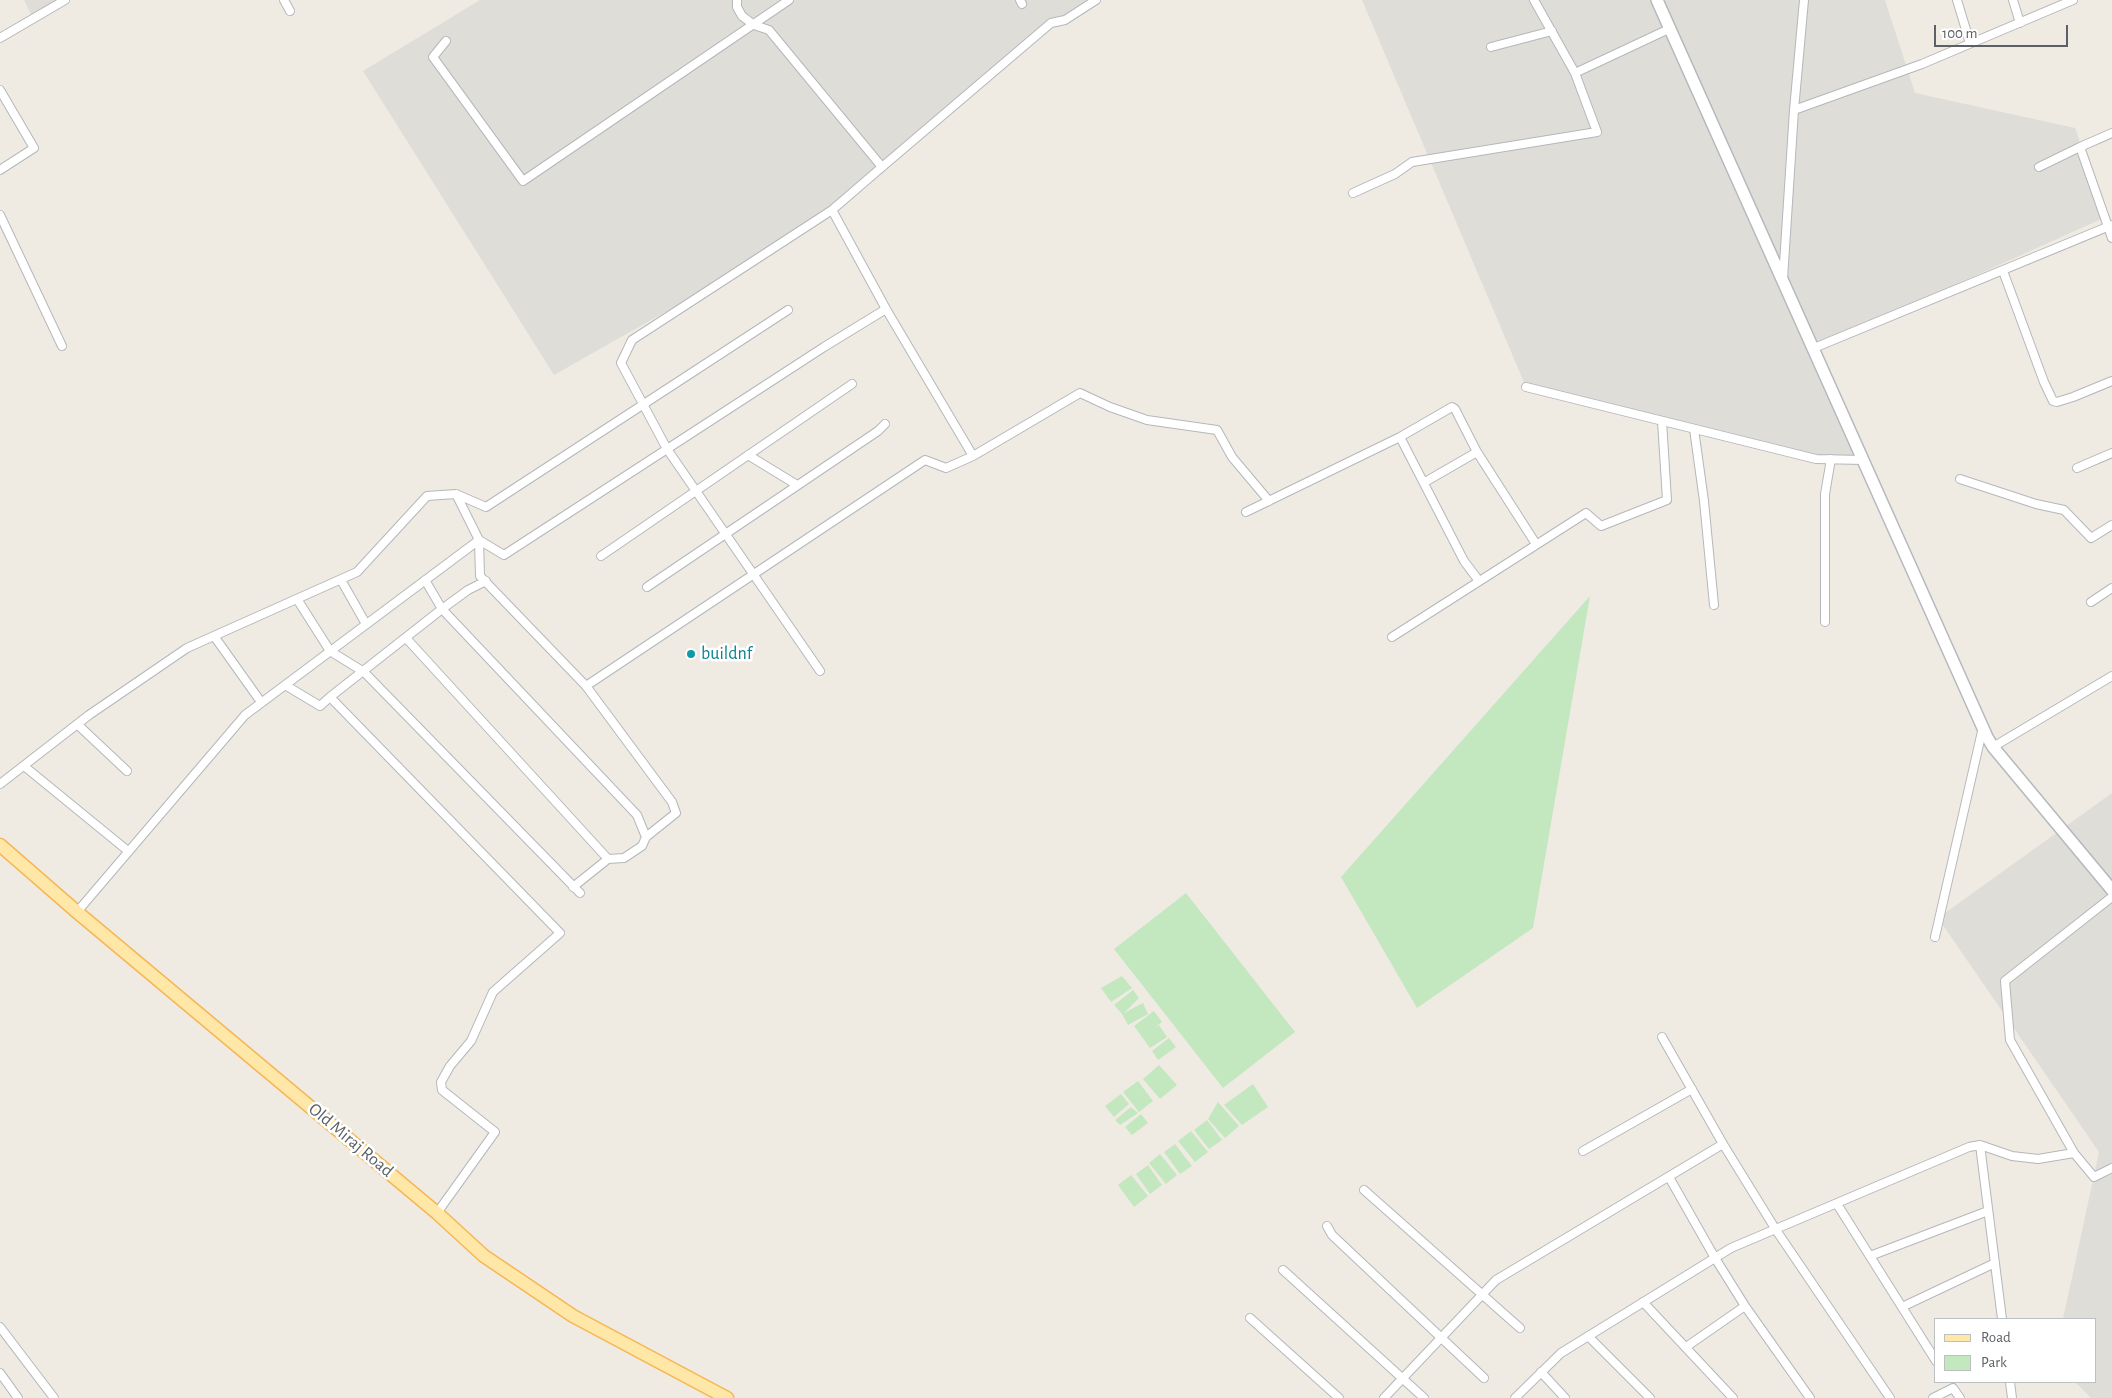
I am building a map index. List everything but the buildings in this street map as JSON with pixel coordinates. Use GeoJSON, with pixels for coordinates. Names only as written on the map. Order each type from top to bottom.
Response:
{"type":"FeatureCollection","features":[{"type":"Feature","properties":{"kind":"main road"},"geometry":{"type":"LineString","coordinates":[[1657,0],[1993,747],[2112,890]]}},
{"type":"Feature","properties":{"kind":"main road","name":"Old Miraj Road"},"geometry":{"type":"LineString","coordinates":[[0,844],[77,912],[437,1213],[484,1256],[573,1316],[727,1398]]}},
{"type":"Feature","properties":{"kind":"street"},"geometry":{"type":"LineString","coordinates":[[0,38],[65,0]]}},
{"type":"Feature","properties":{"kind":"street"},"geometry":{"type":"LineString","coordinates":[[284,0],[290,11]]}},
{"type":"Feature","properties":{"kind":"street"},"geometry":{"type":"LineString","coordinates":[[737,0],[737,7],[742,16],[754,25],[769,30],[882,167]]}},
{"type":"Feature","properties":{"kind":"street"},"geometry":{"type":"LineString","coordinates":[[446,41],[433,56],[523,181],[789,0]]}},
{"type":"Feature","properties":{"kind":"street"},"geometry":{"type":"LineString","coordinates":[[820,671],[668,449],[621,364],[632,340],[832,210],[1051,23],[1066,20],[1096,0]]}},
{"type":"Feature","properties":{"kind":"street"},"geometry":{"type":"LineString","coordinates":[[1354,193],[1395,174],[1412,162],[1597,132],[1575,73],[1534,0]]}},
{"type":"Feature","properties":{"kind":"street"},"geometry":{"type":"LineString","coordinates":[[1783,279],[1794,110],[1804,0]]}},
{"type":"Feature","properties":{"kind":"street"},"geometry":{"type":"LineString","coordinates":[[1957,0],[1970,43]]}},
{"type":"Feature","properties":{"kind":"street"},"geometry":{"type":"LineString","coordinates":[[2013,0],[2020,22]]}},
{"type":"Feature","properties":{"kind":"street"},"geometry":{"type":"LineString","coordinates":[[1794,110],[1922,64],[2073,0]]}},
{"type":"Feature","properties":{"kind":"street"},"geometry":{"type":"LineString","coordinates":[[1575,73],[1671,28]]}},
{"type":"Feature","properties":{"kind":"street"},"geometry":{"type":"LineString","coordinates":[[1490,47],[1552,31]]}},
{"type":"Feature","properties":{"kind":"street"},"geometry":{"type":"LineString","coordinates":[[0,90],[3,101],[34,148],[0,170]]}},
{"type":"Feature","properties":{"kind":"street"},"geometry":{"type":"LineString","coordinates":[[2039,167],[2112,133]]}},
{"type":"Feature","properties":{"kind":"street"},"geometry":{"type":"LineString","coordinates":[[2080,147],[2110,226],[2112,238]]}},
{"type":"Feature","properties":{"kind":"street"},"geometry":{"type":"LineString","coordinates":[[832,210],[886,310],[973,456]]}},
{"type":"Feature","properties":{"kind":"street"},"geometry":{"type":"LineString","coordinates":[[0,215],[62,346]]}},
{"type":"Feature","properties":{"kind":"street"},"geometry":{"type":"LineString","coordinates":[[1814,348],[2110,226]]}},
{"type":"Feature","properties":{"kind":"street"},"geometry":{"type":"LineString","coordinates":[[2004,270],[2044,382],[2053,401],[2057,402],[2073,397],[2112,381]]}},
{"type":"Feature","properties":{"kind":"street"},"geometry":{"type":"LineString","coordinates":[[0,784],[78,724],[187,648],[356,572],[427,496],[456,494],[486,507],[788,310]]}},
{"type":"Feature","properties":{"kind":"street"},"geometry":{"type":"LineString","coordinates":[[479,540],[504,555],[824,347],[886,310]]}},
{"type":"Feature","properties":{"kind":"street"},"geometry":{"type":"LineString","coordinates":[[601,556],[852,384]]}},
{"type":"Feature","properties":{"kind":"street"},"geometry":{"type":"LineString","coordinates":[[1526,387],[1816,459],[1864,460]]}},
{"type":"Feature","properties":{"kind":"street"},"geometry":{"type":"LineString","coordinates":[[586,686],[925,460],[946,468],[973,456],[1080,393],[1110,407],[1147,420],[1217,430],[1232,457],[1269,501]]}},
{"type":"Feature","properties":{"kind":"street"},"geometry":{"type":"LineString","coordinates":[[1246,512],[1400,437],[1452,407],[1455,409],[1477,452],[1536,544]]}},
{"type":"Feature","properties":{"kind":"street"},"geometry":{"type":"LineString","coordinates":[[1392,637],[1586,513],[1601,526],[1667,500],[1662,421]]}},
{"type":"Feature","properties":{"kind":"street"},"geometry":{"type":"LineString","coordinates":[[647,587],[885,424]]}},
{"type":"Feature","properties":{"kind":"street"},"geometry":{"type":"LineString","coordinates":[[1694,429],[1704,501],[1714,605]]}},
{"type":"Feature","properties":{"kind":"street"},"geometry":{"type":"LineString","coordinates":[[1400,437],[1425,482],[1464,561],[1479,581]]}},
{"type":"Feature","properties":{"kind":"street"},"geometry":{"type":"LineString","coordinates":[[1425,482],[1477,452]]}},
{"type":"Feature","properties":{"kind":"street"},"geometry":{"type":"LineString","coordinates":[[2077,468],[2112,452]]}},
{"type":"Feature","properties":{"kind":"street"},"geometry":{"type":"LineString","coordinates":[[748,455],[797,485]]}},
{"type":"Feature","properties":{"kind":"street"},"geometry":{"type":"LineString","coordinates":[[1826,622],[1825,494],[1831,460]]}},
{"type":"Feature","properties":{"kind":"street"},"geometry":{"type":"LineString","coordinates":[[1960,479],[2036,504],[2064,510],[2091,538],[2109,526],[2112,535]]}},
{"type":"Feature","properties":{"kind":"street"},"geometry":{"type":"LineString","coordinates":[[456,494],[479,540],[480,576],[586,686],[672,802],[676,813],[646,837],[642,846],[624,858],[608,859],[573,887]]}},
{"type":"Feature","properties":{"kind":"street"},"geometry":{"type":"LineString","coordinates":[[77,912],[245,715],[479,540]]}},
{"type":"Feature","properties":{"kind":"street"},"geometry":{"type":"LineString","coordinates":[[341,580],[366,624]]}},
{"type":"Feature","properties":{"kind":"street"},"geometry":{"type":"LineString","coordinates":[[425,580],[442,609],[636,815],[646,837]]}},
{"type":"Feature","properties":{"kind":"street"},"geometry":{"type":"LineString","coordinates":[[285,685],[320,706],[442,609],[468,590],[486,581]]}},
{"type":"Feature","properties":{"kind":"street"},"geometry":{"type":"LineString","coordinates":[[2091,602],[2112,588]]}},
{"type":"Feature","properties":{"kind":"street"},"geometry":{"type":"LineString","coordinates":[[297,599],[330,651],[364,672],[580,893]]}},
{"type":"Feature","properties":{"kind":"street"},"geometry":{"type":"LineString","coordinates":[[214,636],[261,702]]}},
{"type":"Feature","properties":{"kind":"street"},"geometry":{"type":"LineString","coordinates":[[406,638],[608,859]]}},
{"type":"Feature","properties":{"kind":"street"},"geometry":{"type":"LineString","coordinates":[[1993,747],[2112,676]]}},
{"type":"Feature","properties":{"kind":"street"},"geometry":{"type":"LineString","coordinates":[[330,697],[560,933],[493,992],[471,1041],[450,1066],[441,1082],[442,1090],[496,1132],[437,1213]]}},
{"type":"Feature","properties":{"kind":"street"},"geometry":{"type":"LineString","coordinates":[[78,724],[127,771]]}},
{"type":"Feature","properties":{"kind":"street"},"geometry":{"type":"LineString","coordinates":[[1935,937],[1983,727]]}},
{"type":"Feature","properties":{"kind":"street"},"geometry":{"type":"LineString","coordinates":[[24,766],[128,851]]}},
{"type":"Feature","properties":{"kind":"street"},"geometry":{"type":"LineString","coordinates":[[2112,897],[2004,981],[2010,1040],[2074,1153],[2094,1177],[2112,1168]]}},
{"type":"Feature","properties":{"kind":"street"},"geometry":{"type":"LineString","coordinates":[[1662,1037],[1723,1144],[1776,1230],[1890,1398]]}},
{"type":"Feature","properties":{"kind":"street"},"geometry":{"type":"LineString","coordinates":[[1583,1151],[1692,1089]]}},
{"type":"Feature","properties":{"kind":"street"},"geometry":{"type":"LineString","coordinates":[[1384,1398],[1496,1280],[1723,1144]]}},
{"type":"Feature","properties":{"kind":"street"},"geometry":{"type":"LineString","coordinates":[[1515,1398],[1561,1353],[1731,1248],[1969,1147],[1980,1145],[2012,1156],[2038,1160],[2074,1153]]}},
{"type":"Feature","properties":{"kind":"street"},"geometry":{"type":"LineString","coordinates":[[1980,1145],[2002,1318]]}},
{"type":"Feature","properties":{"kind":"street"},"geometry":{"type":"LineString","coordinates":[[1669,1177],[1745,1306],[1810,1398]]}},
{"type":"Feature","properties":{"kind":"street"},"geometry":{"type":"LineString","coordinates":[[1364,1190],[1520,1328]]}},
{"type":"Feature","properties":{"kind":"street"},"geometry":{"type":"LineString","coordinates":[[1837,1204],[1934,1357]]}},
{"type":"Feature","properties":{"kind":"street"},"geometry":{"type":"LineString","coordinates":[[1870,1256],[1988,1211]]}},
{"type":"Feature","properties":{"kind":"street"},"geometry":{"type":"LineString","coordinates":[[1327,1226],[1332,1235],[1484,1378]]}},
{"type":"Feature","properties":{"kind":"street"},"geometry":{"type":"LineString","coordinates":[[1902,1307],[1994,1263]]}},
{"type":"Feature","properties":{"kind":"street"},"geometry":{"type":"LineString","coordinates":[[1283,1270],[1424,1398]]}},
{"type":"Feature","properties":{"kind":"street"},"geometry":{"type":"LineString","coordinates":[[1643,1302],[1733,1398]]}},
{"type":"Feature","properties":{"kind":"street"},"geometry":{"type":"LineString","coordinates":[[1686,1347],[1745,1306]]}},
{"type":"Feature","properties":{"kind":"street"},"geometry":{"type":"LineString","coordinates":[[1250,1318],[1339,1398]]}},
{"type":"Feature","properties":{"kind":"street"},"geometry":{"type":"LineString","coordinates":[[0,1327],[54,1398]]}},
{"type":"Feature","properties":{"kind":"street"},"geometry":{"type":"LineString","coordinates":[[1588,1336],[1650,1398]]}},
{"type":"Feature","properties":{"kind":"street"},"geometry":{"type":"LineString","coordinates":[[1541,1372],[1565,1398]]}},
{"type":"Feature","properties":{"kind":"street"},"geometry":{"type":"LineString","coordinates":[[0,1373],[18,1398]]}},
{"type":"Feature","properties":{"kind":"street"},"geometry":{"type":"LineString","coordinates":[[2010,1383],[2012,1398]]}},
{"type":"Feature","properties":{"kind":"street"},"geometry":{"type":"LineString","coordinates":[[1933,1398],[1951,1385],[1960,1398]]}},
{"type":"Feature","properties":{"kind":"shaded area"},"geometry":{"type":"Polygon","coordinates":[[[24,0],[65,0],[33,19],[24,0]]]}},
{"type":"Feature","properties":{"kind":"shaded area"},"geometry":{"type":"Polygon","coordinates":[[[480,0],[1096,0],[1051,23],[882,167],[778,248],[554,375],[363,71],[480,0]]]}},
{"type":"Feature","properties":{"kind":"shaded area"},"geometry":{"type":"Polygon","coordinates":[[[1362,0],[1885,0],[1915,93],[2075,128],[2106,217],[1814,348],[1864,460],[1816,459],[1526,387],[1362,0]]]}},
{"type":"Feature","properties":{"kind":"shaded area"},"geometry":{"type":"Polygon","coordinates":[[[2112,793],[2112,1398],[2091,1398],[2076,1383],[2097,1383],[2097,1318],[2063,1318],[2099,1152],[1938,918],[2112,793]]]}},
{"type":"Feature","properties":{"kind":"green space"},"geometry":{"type":"Polygon","coordinates":[[[1590,596],[1533,928],[1417,1008],[1341,877],[1590,596]]]}},
{"type":"Feature","properties":{"kind":"green space"},"geometry":{"type":"Polygon","coordinates":[[[1186,893],[1295,1032],[1223,1088],[1114,949],[1186,893]]]}},
{"type":"Feature","properties":{"kind":"green space"},"geometry":{"type":"Polygon","coordinates":[[[1122,976],[1132,988],[1111,1002],[1101,988],[1122,976]]]}},
{"type":"Feature","properties":{"kind":"green space"},"geometry":{"type":"Polygon","coordinates":[[[1133,990],[1139,998],[1124,1013],[1143,1003],[1148,1014],[1128,1025],[1114,1005],[1133,990]]]}},
{"type":"Feature","properties":{"kind":"green space"},"geometry":{"type":"Polygon","coordinates":[[[1154,1011],[1162,1022],[1154,1028],[1159,1025],[1167,1037],[1150,1048],[1134,1026],[1154,1011]]]}},
{"type":"Feature","properties":{"kind":"green space"},"geometry":{"type":"Polygon","coordinates":[[[1169,1038],[1176,1047],[1158,1060],[1152,1051],[1169,1038]]]}},
{"type":"Feature","properties":{"kind":"green space"},"geometry":{"type":"Polygon","coordinates":[[[1159,1065],[1177,1085],[1160,1099],[1143,1079],[1159,1065]]]}},
{"type":"Feature","properties":{"kind":"green space"},"geometry":{"type":"Polygon","coordinates":[[[1138,1081],[1153,1101],[1139,1112],[1123,1092],[1138,1081]]]}},
{"type":"Feature","properties":{"kind":"green space"},"geometry":{"type":"Polygon","coordinates":[[[1253,1084],[1268,1107],[1242,1125],[1224,1105],[1253,1084]]]}},
{"type":"Feature","properties":{"kind":"green space"},"geometry":{"type":"Polygon","coordinates":[[[1121,1094],[1129,1104],[1114,1117],[1105,1106],[1121,1094]]]}},
{"type":"Feature","properties":{"kind":"green space"},"geometry":{"type":"Polygon","coordinates":[[[1218,1102],[1239,1126],[1225,1138],[1208,1119],[1218,1102]]]}},
{"type":"Feature","properties":{"kind":"green space"},"geometry":{"type":"Polygon","coordinates":[[[1131,1107],[1138,1113],[1120,1125],[1115,1120],[1131,1107]]]}},
{"type":"Feature","properties":{"kind":"green space"},"geometry":{"type":"Polygon","coordinates":[[[1141,1114],[1148,1123],[1132,1135],[1125,1127],[1141,1114]]]}},
{"type":"Feature","properties":{"kind":"green space"},"geometry":{"type":"Polygon","coordinates":[[[1207,1120],[1222,1140],[1209,1149],[1194,1130],[1207,1120]]]}},
{"type":"Feature","properties":{"kind":"green space"},"geometry":{"type":"Polygon","coordinates":[[[1191,1131],[1208,1152],[1195,1162],[1178,1141],[1191,1131]]]}},
{"type":"Feature","properties":{"kind":"green space"},"geometry":{"type":"Polygon","coordinates":[[[1175,1144],[1192,1166],[1180,1174],[1164,1152],[1175,1144]]]}},
{"type":"Feature","properties":{"kind":"green space"},"geometry":{"type":"Polygon","coordinates":[[[1160,1154],[1177,1175],[1166,1184],[1149,1163],[1160,1154]]]}},
{"type":"Feature","properties":{"kind":"green space"},"geometry":{"type":"Polygon","coordinates":[[[1148,1165],[1162,1185],[1150,1194],[1136,1174],[1148,1165]]]}},
{"type":"Feature","properties":{"kind":"green space"},"geometry":{"type":"Polygon","coordinates":[[[1131,1175],[1148,1196],[1134,1207],[1118,1185],[1131,1175]]]}},
{"type":"Feature","properties":{"kind":"place","name":"buildnf"},"geometry":{"type":"Point","coordinates":[691,654]}}]}
